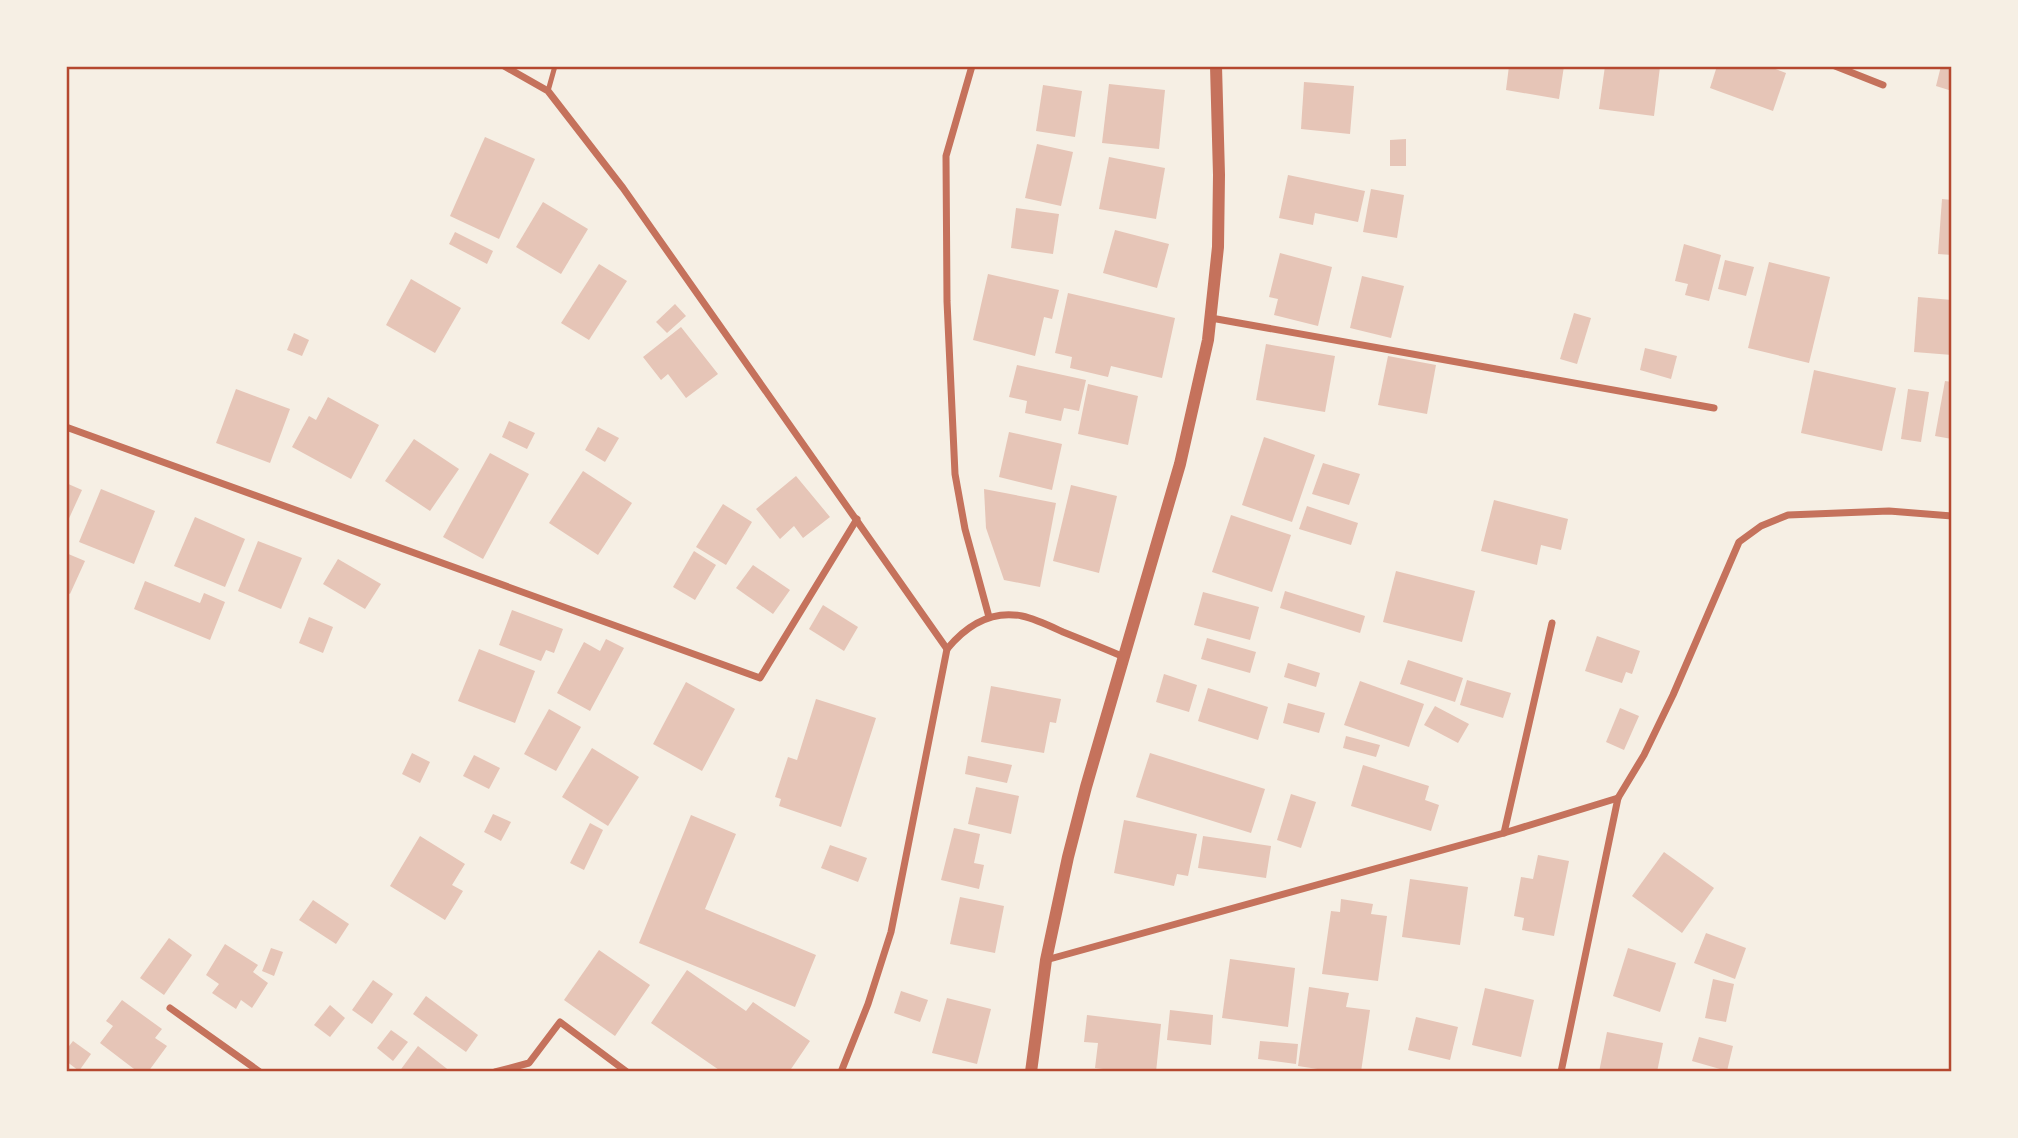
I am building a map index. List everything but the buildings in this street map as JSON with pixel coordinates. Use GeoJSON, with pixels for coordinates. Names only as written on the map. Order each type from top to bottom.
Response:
{"type":"FeatureCollection","features":[{"type":"Feature","properties":{"kind":"street"},"geometry":{"type":"LineString","coordinates":[[504,66],[548,91],[623,188],[947,649]]}},
{"type":"Feature","properties":{"kind":"street"},"geometry":{"type":"LineString","coordinates":[[972,66],[946,156],[947,301],[955,474],[965,529],[989,617]]}},
{"type":"Feature","properties":{"kind":"street"},"geometry":{"type":"LineString","coordinates":[[1031,1072],[1046,960],[1068,857],[1180,464],[1203,365],[1218,247],[1216,66]]}},
{"type":"Feature","properties":{"kind":"street"},"geometry":{"type":"LineString","coordinates":[[1835,66],[1883,85]]}},
{"type":"Feature","properties":{"kind":"street"},"geometry":{"type":"LineString","coordinates":[[1211,318],[1714,408]]}},
{"type":"Feature","properties":{"kind":"street"},"geometry":{"type":"LineString","coordinates":[[66,427],[760,678],[856,519]]}},
{"type":"Feature","properties":{"kind":"street"},"geometry":{"type":"LineString","coordinates":[[1561,1072],[1618,798],[1644,755],[1667,707],[1739,542],[1761,526],[1788,515],[1889,511],[1951,516]]}},
{"type":"Feature","properties":{"kind":"street"},"geometry":{"type":"LineString","coordinates":[[841,1072],[868,1004],[891,932],[947,649],[965,629],[989,617],[1009,615],[1023,616],[1124,657]]}},
{"type":"Feature","properties":{"kind":"street"},"geometry":{"type":"LineString","coordinates":[[1504,833],[1552,623]]}},
{"type":"Feature","properties":{"kind":"street"},"geometry":{"type":"LineString","coordinates":[[1046,960],[1504,833],[1618,798]]}},
{"type":"Feature","properties":{"kind":"street"},"geometry":{"type":"LineString","coordinates":[[170,1008],[260,1072]]}},
{"type":"Feature","properties":{"kind":"street"},"geometry":{"type":"LineString","coordinates":[[495,1072],[529,1063],[560,1022],[627,1072]]}},
{"type":"Feature","properties":{"kind":"lane"},"geometry":{"type":"LineString","coordinates":[[548,91],[555,66]]}}]}
